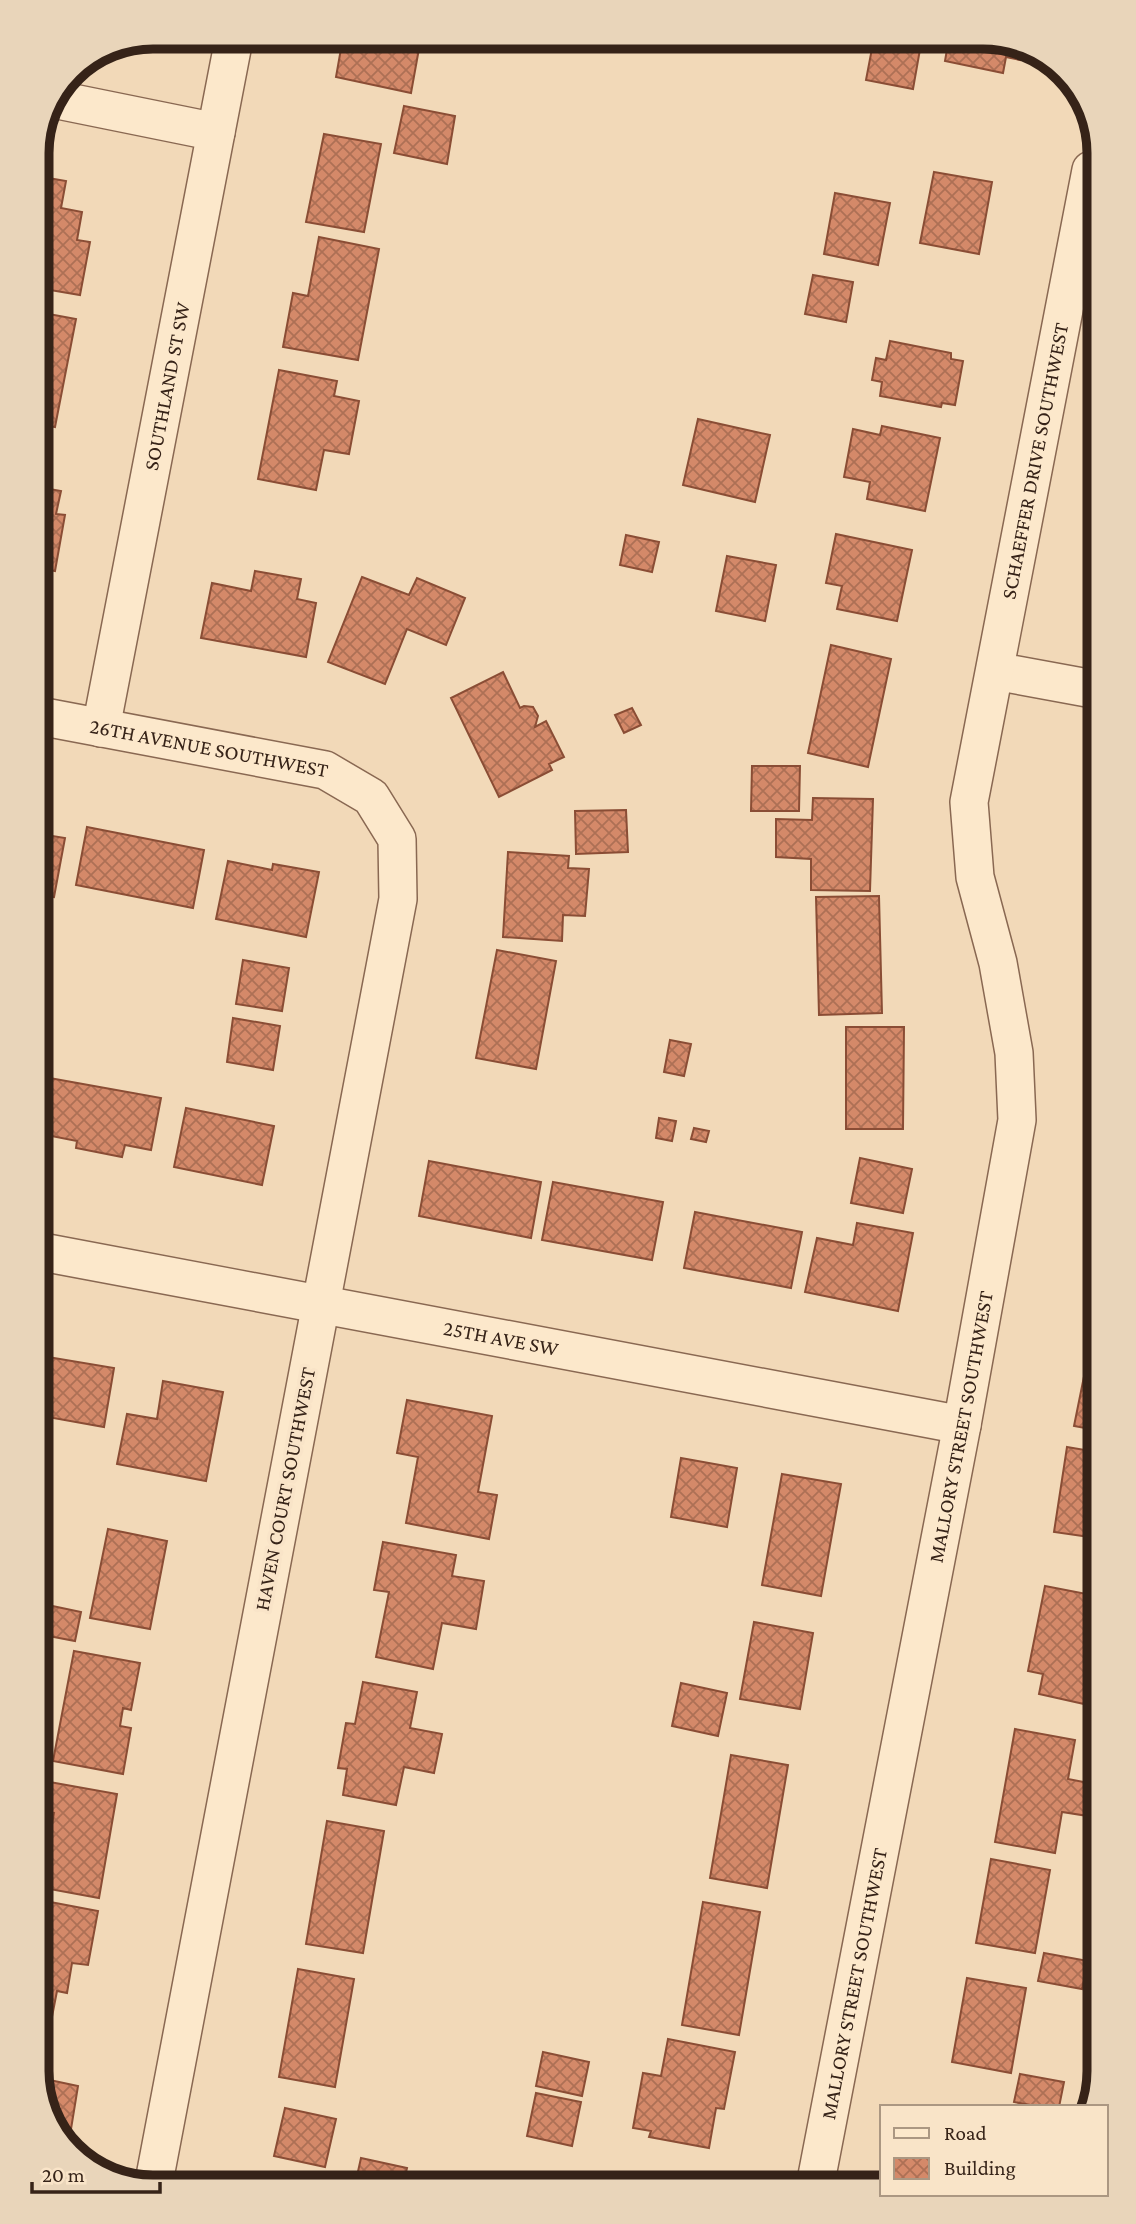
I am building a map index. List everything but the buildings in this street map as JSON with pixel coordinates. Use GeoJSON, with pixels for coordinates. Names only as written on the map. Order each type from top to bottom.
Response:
{"type":"FeatureCollection","features":[{"type":"Feature","properties":{"kind":"street","name":"SOUTHLAND ST SW"},"geometry":{"type":"LineString","coordinates":[[101,728],[232,49]]}},
{"type":"Feature","properties":{"kind":"street"},"geometry":{"type":"LineString","coordinates":[[63,101],[216,132]]}},
{"type":"Feature","properties":{"kind":"street","name":"SCHAEFFER DRIVE SOUTHWEST"},"geometry":{"type":"LineString","coordinates":[[995,671],[1087,191]]}},
{"type":"Feature","properties":{"kind":"street"},"geometry":{"type":"LineString","coordinates":[[995,671],[1087,688]]}},
{"type":"Feature","properties":{"kind":"street","name":"MALLORY STREET SOUTHWEST"},"geometry":{"type":"LineString","coordinates":[[817,2175],[962,1425],[1017,1120],[1013,1053],[998,963],[975,877],[970,802],[995,671]]}},
{"type":"Feature","properties":{"kind":"street","name":"26TH AVENUE SOUTHWEST"},"geometry":{"type":"LineString","coordinates":[[49,718],[325,770],[371,797]]}},
{"type":"Feature","properties":{"kind":"street","name":"HAVEN COURT SOUTHWEST"},"geometry":{"type":"LineString","coordinates":[[155,2175],[398,899],[397,839],[371,797]]}},
{"type":"Feature","properties":{"kind":"street","name":"25TH AVE SW"},"geometry":{"type":"LineString","coordinates":[[49,1253],[962,1425]]}}]}
